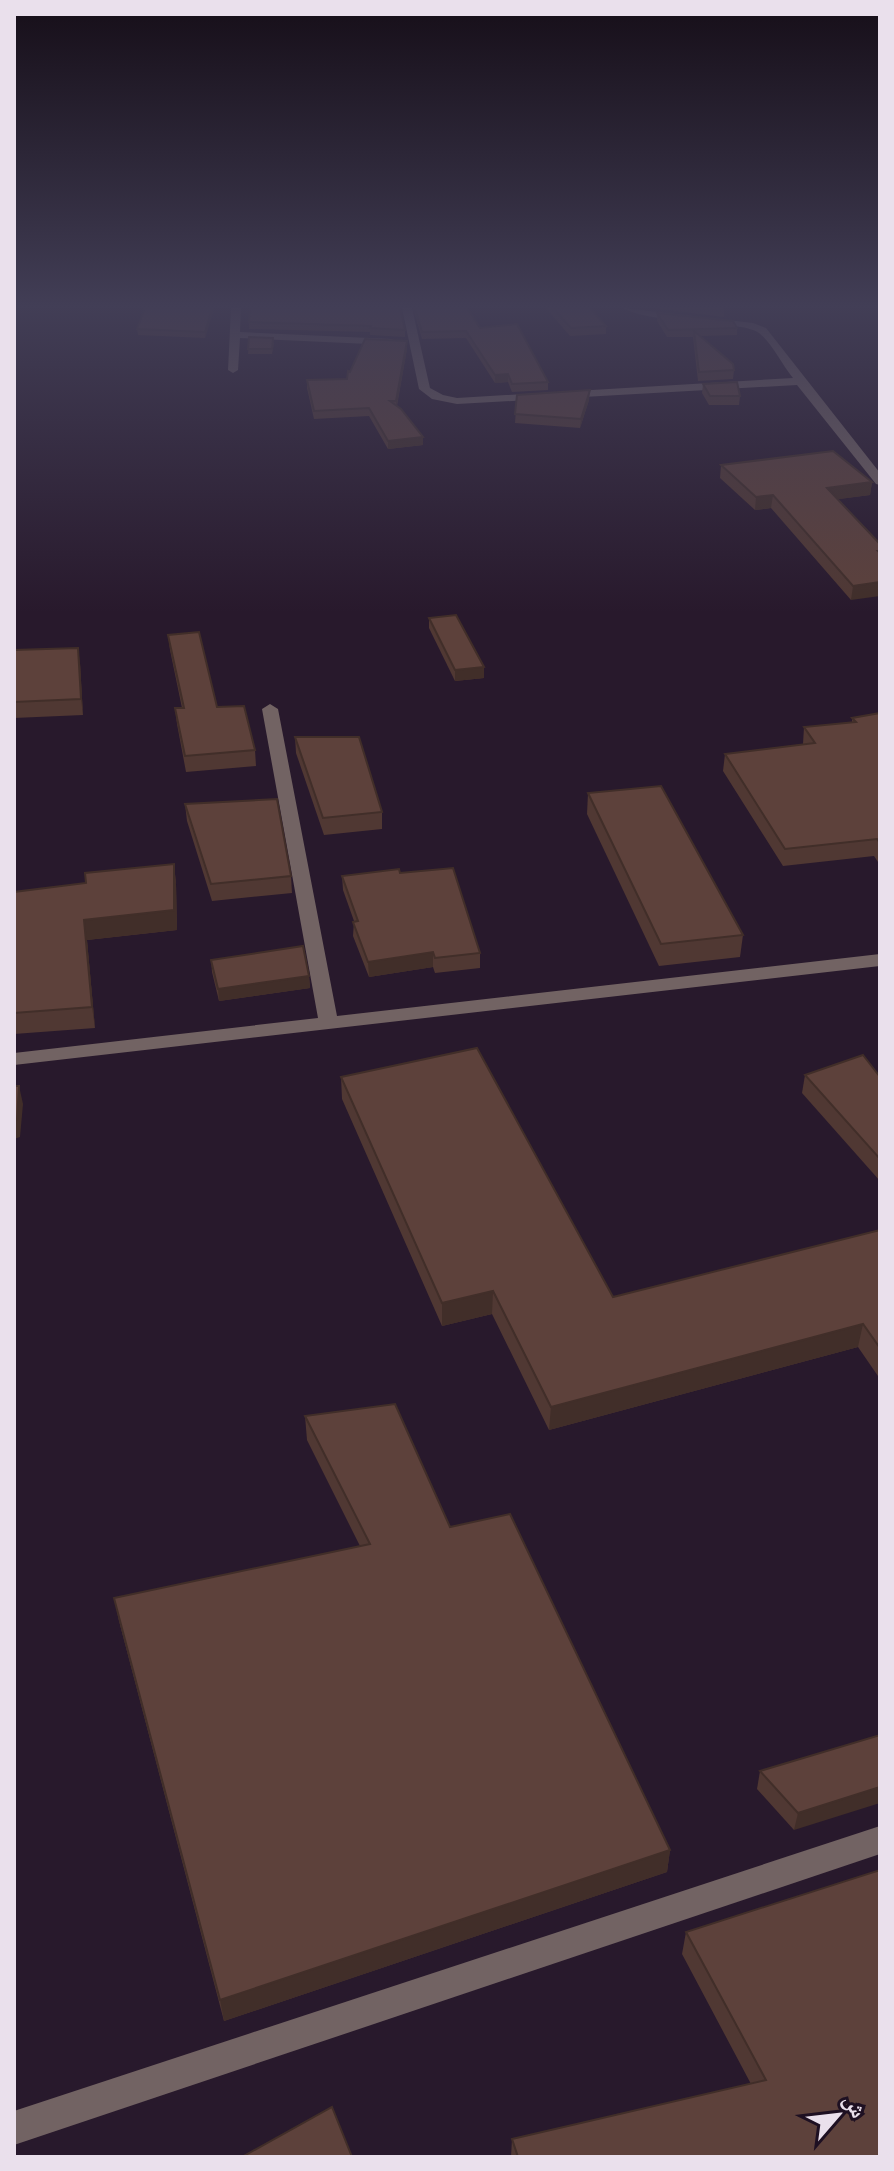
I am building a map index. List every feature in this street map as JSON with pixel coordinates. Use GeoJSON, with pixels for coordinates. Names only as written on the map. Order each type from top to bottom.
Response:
{"type":"FeatureCollection","features":[{"type":"Feature","properties":{"kind":"street"},"geometry":{"type":"LineString","coordinates":[[823,409],[880,481]]}},
{"type":"Feature","properties":{"kind":"street"},"geometry":{"type":"LineString","coordinates":[[270,709],[329,1024]]}},
{"type":"Feature","properties":{"kind":"street"},"geometry":{"type":"LineString","coordinates":[[14,1059],[880,960]]}},
{"type":"Feature","properties":{"kind":"street"},"geometry":{"type":"LineString","coordinates":[[14,2128],[880,1840]]}},
{"type":"Feature","properties":{"kind":"building"},"geometry":{"type":"Polygon","coordinates":[[[370,409],[401,409],[423,437],[388,441],[370,409]]]}},
{"type":"Feature","properties":{"kind":"building"},"geometry":{"type":"Polygon","coordinates":[[[515,409],[584,409],[581,419],[515,414],[515,409]]]}},
{"type":"Feature","properties":{"kind":"building"},"geometry":{"type":"Polygon","coordinates":[[[833,451],[872,482],[827,488],[880,544],[880,582],[853,586],[773,495],[756,497],[721,465],[833,451]]]}},
{"type":"Feature","properties":{"kind":"building"},"geometry":{"type":"Polygon","coordinates":[[[456,615],[484,667],[455,670],[429,618],[456,615]]]}},
{"type":"Feature","properties":{"kind":"building"},"geometry":{"type":"Polygon","coordinates":[[[199,632],[217,707],[244,706],[255,750],[185,756],[175,708],[184,708],[168,635],[199,632]]]}},
{"type":"Feature","properties":{"kind":"building"},"geometry":{"type":"Polygon","coordinates":[[[78,648],[81,699],[14,702],[14,650],[78,648]]]}},
{"type":"Feature","properties":{"kind":"building"},"geometry":{"type":"Polygon","coordinates":[[[880,713],[880,843],[877,839],[785,849],[725,754],[815,743],[804,727],[856,722],[852,718],[880,713]]]}},
{"type":"Feature","properties":{"kind":"building"},"geometry":{"type":"Polygon","coordinates":[[[295,737],[359,737],[382,812],[323,818],[295,737]]]}},
{"type":"Feature","properties":{"kind":"building"},"geometry":{"type":"Polygon","coordinates":[[[661,786],[743,935],[661,944],[588,793],[661,786]]]}},
{"type":"Feature","properties":{"kind":"building"},"geometry":{"type":"Polygon","coordinates":[[[277,799],[291,876],[211,884],[185,804],[277,799]]]}},
{"type":"Feature","properties":{"kind":"building"},"geometry":{"type":"Polygon","coordinates":[[[174,864],[174,910],[84,920],[92,1007],[14,1013],[14,892],[86,883],[85,873],[174,864]]]}},
{"type":"Feature","properties":{"kind":"building"},"geometry":{"type":"Polygon","coordinates":[[[453,868],[480,953],[435,958],[433,952],[368,962],[353,922],[358,921],[342,876],[399,869],[400,873],[453,868]]]}},
{"type":"Feature","properties":{"kind":"building"},"geometry":{"type":"Polygon","coordinates":[[[303,946],[309,976],[218,989],[211,960],[303,946]]]}},
{"type":"Feature","properties":{"kind":"building"},"geometry":{"type":"Polygon","coordinates":[[[477,1048],[613,1297],[880,1230],[880,1348],[863,1324],[551,1407],[493,1291],[442,1303],[341,1077],[477,1048]]]}},
{"type":"Feature","properties":{"kind":"building"},"geometry":{"type":"Polygon","coordinates":[[[863,1055],[880,1077],[880,1159],[805,1075],[863,1055]]]}},
{"type":"Feature","properties":{"kind":"building"},"geometry":{"type":"Polygon","coordinates":[[[14,1086],[19,1086],[17,1119],[14,1120],[14,1086]]]}},
{"type":"Feature","properties":{"kind":"building"},"geometry":{"type":"Polygon","coordinates":[[[395,1404],[450,1527],[510,1514],[670,1850],[220,2000],[114,1598],[370,1544],[305,1416],[395,1404]]]}},
{"type":"Feature","properties":{"kind":"building"},"geometry":{"type":"Polygon","coordinates":[[[880,1735],[880,1787],[798,1813],[760,1771],[880,1735]]]}},
{"type":"Feature","properties":{"kind":"building"},"geometry":{"type":"Polygon","coordinates":[[[880,1870],[880,2157],[518,2157],[512,2139],[766,2080],[686,1932],[880,1870]]]}},
{"type":"Feature","properties":{"kind":"building"},"geometry":{"type":"Polygon","coordinates":[[[332,2107],[352,2157],[242,2157],[332,2107]]]}}]}
